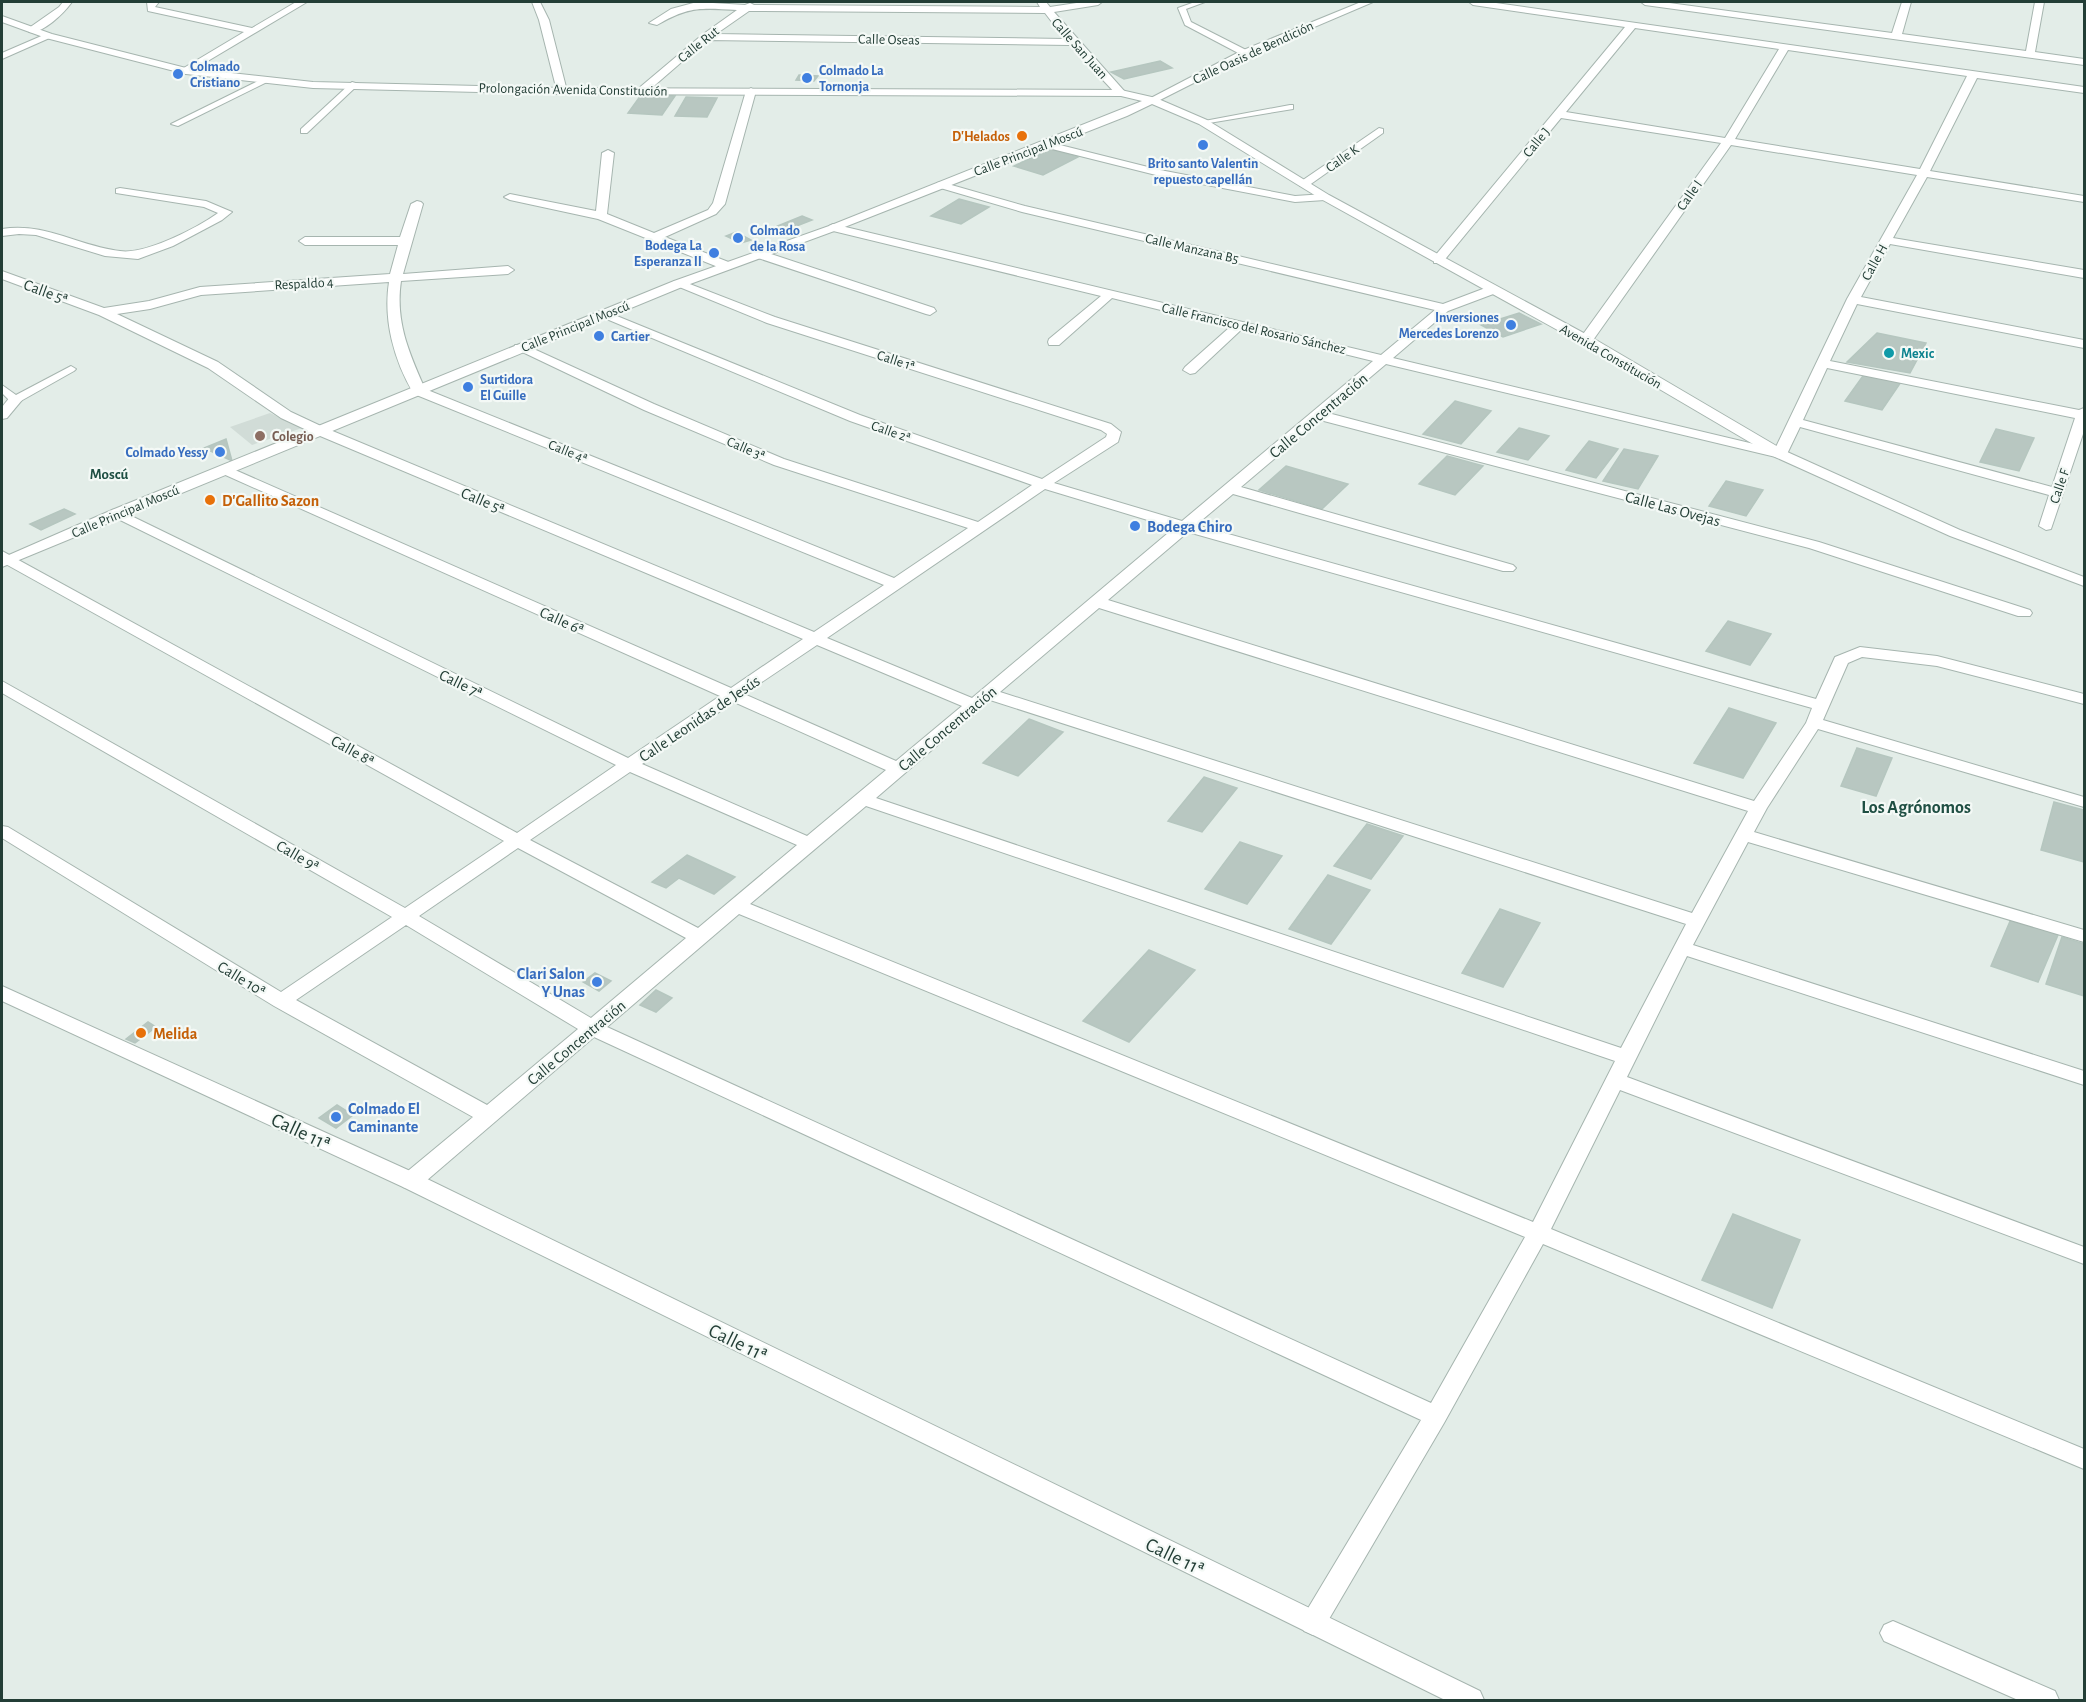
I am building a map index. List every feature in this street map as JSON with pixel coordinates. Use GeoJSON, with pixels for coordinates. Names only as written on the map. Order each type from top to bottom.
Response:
{"type":"FeatureCollection","features":[{"type":"Feature","properties":{"kind":"street"},"geometry":{"type":"LineString","coordinates":[[32,30],[62,9],[67,2]]}},
{"type":"Feature","properties":{"kind":"street"},"geometry":{"type":"LineString","coordinates":[[155,2],[148,7],[150,9],[253,31]]}},
{"type":"Feature","properties":{"kind":"street"},"geometry":{"type":"LineString","coordinates":[[186,71],[302,2]]}},
{"type":"Feature","properties":{"kind":"street"},"geometry":{"type":"LineString","coordinates":[[536,2],[562,91]]}},
{"type":"Feature","properties":{"kind":"street","name":"Calle Rut"},"geometry":{"type":"LineString","coordinates":[[643,90],[705,37],[756,2]]}},
{"type":"Feature","properties":{"kind":"street"},"geometry":{"type":"LineString","coordinates":[[654,24],[674,11],[697,5],[747,8],[1043,6],[1098,2]]}},
{"type":"Feature","properties":{"kind":"street","name":"Calle Oasis de Bendición"},"geometry":{"type":"LineString","coordinates":[[1152,100],[1245,53],[1353,4],[1368,2]]}},
{"type":"Feature","properties":{"kind":"street"},"geometry":{"type":"LineString","coordinates":[[1473,2],[2085,90]]}},
{"type":"Feature","properties":{"kind":"street"},"geometry":{"type":"LineString","coordinates":[[1645,2],[1771,14],[1896,36],[2085,62]]}},
{"type":"Feature","properties":{"kind":"street"},"geometry":{"type":"LineString","coordinates":[[1896,36],[1907,2]]}},
{"type":"Feature","properties":{"kind":"street"},"geometry":{"type":"LineString","coordinates":[[2030,54],[2040,2]]}},
{"type":"Feature","properties":{"kind":"street","name":"Calle San Juan"},"geometry":{"type":"LineString","coordinates":[[1043,6],[1121,93]]}},
{"type":"Feature","properties":{"kind":"street","name":"Prolongación Avenida Constitución"},"geometry":{"type":"LineString","coordinates":[[2,20],[49,36],[186,71],[313,85],[355,84],[562,91],[1121,93],[1152,100]]}},
{"type":"Feature","properties":{"kind":"street","name":"Calle J"},"geometry":{"type":"LineString","coordinates":[[1438,260],[1633,24]]}},
{"type":"Feature","properties":{"kind":"street"},"geometry":{"type":"LineString","coordinates":[[2,56],[49,36]]}},
{"type":"Feature","properties":{"kind":"street","name":"Calle Oseas"},"geometry":{"type":"LineString","coordinates":[[705,37],[1073,42]]}},
{"type":"Feature","properties":{"kind":"street","name":"Calle I"},"geometry":{"type":"LineString","coordinates":[[1586,340],[1728,141],[1786,46]]}},
{"type":"Feature","properties":{"kind":"street","name":"Calle H"},"geometry":{"type":"LineString","coordinates":[[1780,454],[1853,299],[1924,172],[1974,73]]}},
{"type":"Feature","properties":{"kind":"street"},"geometry":{"type":"LineString","coordinates":[[654,237],[712,212],[719,204],[751,91]]}},
{"type":"Feature","properties":{"kind":"street","name":"Avenida Constitución"},"geometry":{"type":"LineString","coordinates":[[1152,100],[1203,122],[1325,197],[1586,340],[1780,454],[1955,533],[2085,582]]}},
{"type":"Feature","properties":{"kind":"street","name":"Calle Principal Moscú"},"geometry":{"type":"LineString","coordinates":[[4,560],[678,284],[832,228],[1123,114],[1152,100]]}},
{"type":"Feature","properties":{"kind":"street"},"geometry":{"type":"LineString","coordinates":[[1559,114],[2085,199]]}},
{"type":"Feature","properties":{"kind":"street","name":"Calle K"},"geometry":{"type":"LineString","coordinates":[[1304,184],[1379,131]]}},
{"type":"Feature","properties":{"kind":"street"},"geometry":{"type":"LineString","coordinates":[[1044,144],[1160,173],[1284,197],[1295,199],[1325,197]]}},
{"type":"Feature","properties":{"kind":"street"},"geometry":{"type":"LineString","coordinates":[[600,216],[608,153]]}},
{"type":"Feature","properties":{"kind":"street","name":"Calle Manzana B5"},"geometry":{"type":"LineString","coordinates":[[941,185],[1022,209],[1444,308]]}},
{"type":"Feature","properties":{"kind":"street"},"geometry":{"type":"LineString","coordinates":[[2,233],[14,229],[30,230],[120,255],[137,255],[219,218],[226,212],[206,204],[120,191]]}},
{"type":"Feature","properties":{"kind":"street"},"geometry":{"type":"LineString","coordinates":[[510,197],[600,216],[727,266]]}},
{"type":"Feature","properties":{"kind":"street"},"geometry":{"type":"LineString","coordinates":[[417,204],[395,278],[394,322],[419,391]]}},
{"type":"Feature","properties":{"kind":"street","name":"Calle Francisco del Rosario Sánchez"},"geometry":{"type":"LineString","coordinates":[[832,228],[1780,454]]}},
{"type":"Feature","properties":{"kind":"street"},"geometry":{"type":"LineString","coordinates":[[1886,240],[2085,274]]}},
{"type":"Feature","properties":{"kind":"street"},"geometry":{"type":"LineString","coordinates":[[304,241],[407,241]]}},
{"type":"Feature","properties":{"kind":"street"},"geometry":{"type":"LineString","coordinates":[[759,254],[930,310]]}},
{"type":"Feature","properties":{"kind":"street","name":"Respaldo 4"},"geometry":{"type":"LineString","coordinates":[[103,312],[150,305],[200,291],[508,270]]}},
{"type":"Feature","properties":{"kind":"street","name":"Calle 5ª"},"geometry":{"type":"LineString","coordinates":[[2,275],[103,312],[213,365],[286,415],[318,430],[814,640],[981,699],[1696,921]]}},
{"type":"Feature","properties":{"kind":"street"},"geometry":{"type":"LineString","coordinates":[[9,289],[25,283]]}},
{"type":"Feature","properties":{"kind":"street","name":"Calle 1ª"},"geometry":{"type":"LineString","coordinates":[[678,284],[771,320],[1106,427],[1114,432]]}},
{"type":"Feature","properties":{"kind":"street","name":"Calle Concentración"},"geometry":{"type":"LineString","coordinates":[[411,1181],[1444,308],[1492,290]]}},
{"type":"Feature","properties":{"kind":"street"},"geometry":{"type":"LineString","coordinates":[[1054,342],[1110,294]]}},
{"type":"Feature","properties":{"kind":"street"},"geometry":{"type":"LineString","coordinates":[[1853,299],[2085,344]]}},
{"type":"Feature","properties":{"kind":"street","name":"Calle 2ª"},"geometry":{"type":"LineString","coordinates":[[603,315],[855,418],[1043,484],[1818,715],[2085,802]]}},
{"type":"Feature","properties":{"kind":"street"},"geometry":{"type":"LineString","coordinates":[[1190,370],[1240,324]]}},
{"type":"Feature","properties":{"kind":"street","name":"Calle 3ª"},"geometry":{"type":"LineString","coordinates":[[520,348],[649,407],[779,462],[979,527]]}},
{"type":"Feature","properties":{"kind":"street"},"geometry":{"type":"LineString","coordinates":[[1822,363],[2084,414]]}},
{"type":"Feature","properties":{"kind":"street","name":"Calle 4ª"},"geometry":{"type":"LineString","coordinates":[[419,391],[896,584]]}},
{"type":"Feature","properties":{"kind":"street"},"geometry":{"type":"LineString","coordinates":[[2,415],[15,400]]}},
{"type":"Feature","properties":{"kind":"street","name":"Calle F"},"geometry":{"type":"LineString","coordinates":[[2046,526],[2084,414]]}},
{"type":"Feature","properties":{"kind":"street","name":"Calle Las Ovejas"},"geometry":{"type":"LineString","coordinates":[[1318,415],[1814,545],[2024,613]]}},
{"type":"Feature","properties":{"kind":"street"},"geometry":{"type":"LineString","coordinates":[[1796,422],[2057,493]]}},
{"type":"Feature","properties":{"kind":"street","name":"Calle Leonidas de Jesús"},"geometry":{"type":"LineString","coordinates":[[281,1001],[979,527],[1113,439],[1114,432]]}},
{"type":"Feature","properties":{"kind":"street","name":"Calle 6ª"},"geometry":{"type":"LineString","coordinates":[[226,470],[899,769]]}},
{"type":"Feature","properties":{"kind":"street"},"geometry":{"type":"LineString","coordinates":[[1230,489],[1508,568]]}},
{"type":"Feature","properties":{"kind":"street","name":"Calle 7ª"},"geometry":{"type":"LineString","coordinates":[[117,513],[629,765],[810,844]]}},
{"type":"Feature","properties":{"kind":"street","name":"Calle 8ª"},"geometry":{"type":"LineString","coordinates":[[4,560],[518,841],[700,937]]}},
{"type":"Feature","properties":{"kind":"street"},"geometry":{"type":"LineString","coordinates":[[1097,602],[1758,808]]}},
{"type":"Feature","properties":{"kind":"street"},"geometry":{"type":"LineString","coordinates":[[1313,1623],[1436,1416],[1538,1233],[1625,1057],[1696,921],[1758,808],[1818,715],[1841,660],[1860,652],[1937,661],[2085,699]]}},
{"type":"Feature","properties":{"kind":"street","name":"Calle 9ª"},"geometry":{"type":"LineString","coordinates":[[2,686],[406,916],[592,1028],[1436,1416]]}},
{"type":"Feature","properties":{"kind":"street"},"geometry":{"type":"LineString","coordinates":[[863,799],[1625,1057]]}},
{"type":"Feature","properties":{"kind":"street","name":"Calle 10ª"},"geometry":{"type":"LineString","coordinates":[[2,831],[281,1001],[489,1116]]}},
{"type":"Feature","properties":{"kind":"street"},"geometry":{"type":"LineString","coordinates":[[1744,835],[2085,936]]}},
{"type":"Feature","properties":{"kind":"street"},"geometry":{"type":"LineString","coordinates":[[737,906],[1538,1233],[2085,1460]]}},
{"type":"Feature","properties":{"kind":"street"},"geometry":{"type":"LineString","coordinates":[[1682,948],[2085,1078]]}},
{"type":"Feature","properties":{"kind":"street","name":"Calle 11ª"},"geometry":{"type":"LineString","coordinates":[[2,993],[411,1181],[1470,1701]]}},
{"type":"Feature","properties":{"kind":"street"},"geometry":{"type":"LineString","coordinates":[[1614,1080],[2085,1256]]}},
{"type":"Feature","properties":{"kind":"street"},"geometry":{"type":"LineString","coordinates":[[1893,1633],[2046,1701]]}},
{"type":"Feature","properties":{"kind":"lane"},"geometry":{"type":"LineString","coordinates":[[1201,2],[1182,8],[1188,23],[1245,53]]}},
{"type":"Feature","properties":{"kind":"lane"},"geometry":{"type":"LineString","coordinates":[[175,124],[267,80]]}},
{"type":"Feature","properties":{"kind":"lane"},"geometry":{"type":"LineString","coordinates":[[304,132],[355,84]]}},
{"type":"Feature","properties":{"kind":"lane"},"geometry":{"type":"LineString","coordinates":[[1203,122],[1290,107]]}},
{"type":"Feature","properties":{"kind":"lane"},"geometry":{"type":"LineString","coordinates":[[2,388],[15,400],[71,369]]}},
{"type":"Feature","properties":{"kind":"shaded area","name":"Colegio"},"geometry":{"type":"Polygon","coordinates":[[[270,413],[302,428],[252,445],[230,427],[270,413]]]}},
{"type":"Feature","properties":{"kind":"building"},"geometry":{"type":"Polygon","coordinates":[[[1160,61],[1172,68],[1124,79],[1111,72],[1160,61]]]}},
{"type":"Feature","properties":{"kind":"building","name":"Colmado La Tornonja"},"geometry":{"type":"Polygon","coordinates":[[[799,75],[818,76],[814,81],[796,80],[799,75]]]}},
{"type":"Feature","properties":{"kind":"building"},"geometry":{"type":"Polygon","coordinates":[[[641,95],[675,96],[662,115],[628,113],[641,95]]]}},
{"type":"Feature","properties":{"kind":"building"},"geometry":{"type":"Polygon","coordinates":[[[686,97],[717,98],[707,117],[675,116],[686,97]]]}},
{"type":"Feature","properties":{"kind":"building"},"geometry":{"type":"Polygon","coordinates":[[[1050,149],[1078,157],[1043,175],[1014,166],[1050,149]]]}},
{"type":"Feature","properties":{"kind":"building"},"geometry":{"type":"Polygon","coordinates":[[[959,199],[989,207],[961,224],[931,216],[959,199]]]}},
{"type":"Feature","properties":{"kind":"building"},"geometry":{"type":"Polygon","coordinates":[[[802,216],[812,220],[784,231],[775,227],[802,216]]]}},
{"type":"Feature","properties":{"kind":"building","name":"Colmado de la Rosa"},"geometry":{"type":"Polygon","coordinates":[[[736,232],[751,240],[741,243],[726,236],[736,232]]]}},
{"type":"Feature","properties":{"kind":"building","name":"Inversiones Mercedes Lorenzo"},"geometry":{"type":"Polygon","coordinates":[[[1519,313],[1541,324],[1503,337],[1481,325],[1519,313]]]}},
{"type":"Feature","properties":{"kind":"building","name":"Mexic"},"geometry":{"type":"Polygon","coordinates":[[[1877,333],[1926,343],[1910,373],[1847,362],[1877,333]]]}},
{"type":"Feature","properties":{"kind":"building"},"geometry":{"type":"Polygon","coordinates":[[[1865,373],[1901,382],[1882,410],[1845,401],[1865,373]]]}},
{"type":"Feature","properties":{"kind":"building"},"geometry":{"type":"Polygon","coordinates":[[[1455,401],[1491,411],[1461,444],[1423,434],[1455,401]]]}},
{"type":"Feature","properties":{"kind":"building"},"geometry":{"type":"Polygon","coordinates":[[[1519,428],[1549,436],[1528,460],[1497,452],[1519,428]]]}},
{"type":"Feature","properties":{"kind":"building"},"geometry":{"type":"Polygon","coordinates":[[[1996,429],[2034,438],[2019,471],[1980,462],[1996,429]]]}},
{"type":"Feature","properties":{"kind":"building","name":"Colmado Yessy"},"geometry":{"type":"Polygon","coordinates":[[[226,439],[232,461],[204,448],[226,439]]]}},
{"type":"Feature","properties":{"kind":"building"},"geometry":{"type":"Polygon","coordinates":[[[1589,441],[1618,449],[1596,478],[1566,470],[1589,441]]]}},
{"type":"Feature","properties":{"kind":"building"},"geometry":{"type":"Polygon","coordinates":[[[1624,449],[1658,456],[1638,489],[1603,481],[1624,449]]]}},
{"type":"Feature","properties":{"kind":"building"},"geometry":{"type":"Polygon","coordinates":[[[1447,456],[1483,466],[1455,495],[1419,484],[1447,456]]]}},
{"type":"Feature","properties":{"kind":"building"},"geometry":{"type":"Polygon","coordinates":[[[1286,466],[1348,484],[1322,509],[1259,490],[1286,466]]]}},
{"type":"Feature","properties":{"kind":"building"},"geometry":{"type":"Polygon","coordinates":[[[1726,481],[1763,490],[1746,516],[1709,506],[1726,481]]]}},
{"type":"Feature","properties":{"kind":"building"},"geometry":{"type":"Polygon","coordinates":[[[64,509],[75,514],[41,530],[30,524],[64,509]]]}},
{"type":"Feature","properties":{"kind":"building"},"geometry":{"type":"Polygon","coordinates":[[[1728,621],[1771,634],[1750,665],[1706,651],[1728,621]]]}},
{"type":"Feature","properties":{"kind":"building"},"geometry":{"type":"Polygon","coordinates":[[[1729,708],[1776,723],[1743,778],[1694,763],[1729,708]]]}},
{"type":"Feature","properties":{"kind":"building"},"geometry":{"type":"Polygon","coordinates":[[[1029,719],[1063,732],[1018,776],[983,763],[1029,719]]]}},
{"type":"Feature","properties":{"kind":"building"},"geometry":{"type":"Polygon","coordinates":[[[1857,748],[1892,758],[1876,796],[1841,786],[1857,748]]]}},
{"type":"Feature","properties":{"kind":"building"},"geometry":{"type":"Polygon","coordinates":[[[1204,777],[1237,788],[1202,832],[1168,821],[1204,777]]]}},
{"type":"Feature","properties":{"kind":"building"},"geometry":{"type":"Polygon","coordinates":[[[2054,802],[2084,810],[2084,862],[2041,850],[2054,802]]]}},
{"type":"Feature","properties":{"kind":"building"},"geometry":{"type":"Polygon","coordinates":[[[1367,824],[1403,836],[1371,879],[1334,866],[1367,824]]]}},
{"type":"Feature","properties":{"kind":"building"},"geometry":{"type":"Polygon","coordinates":[[[1240,842],[1282,856],[1247,904],[1205,889],[1240,842]]]}},
{"type":"Feature","properties":{"kind":"building"},"geometry":{"type":"Polygon","coordinates":[[[687,855],[735,877],[714,894],[679,878],[666,888],[652,882],[687,855]]]}},
{"type":"Feature","properties":{"kind":"building"},"geometry":{"type":"Polygon","coordinates":[[[1328,875],[1370,890],[1331,944],[1289,929],[1328,875]]]}},
{"type":"Feature","properties":{"kind":"building"},"geometry":{"type":"Polygon","coordinates":[[[1500,909],[1540,923],[1503,987],[1462,973],[1500,909]]]}},
{"type":"Feature","properties":{"kind":"building"},"geometry":{"type":"Polygon","coordinates":[[[2011,919],[2058,935],[2038,982],[1991,966],[2011,919]]]}},
{"type":"Feature","properties":{"kind":"building"},"geometry":{"type":"Polygon","coordinates":[[[2062,937],[2084,944],[2084,996],[2046,984],[2062,937]]]}},
{"type":"Feature","properties":{"kind":"building"},"geometry":{"type":"Polygon","coordinates":[[[1149,950],[1195,970],[1129,1042],[1083,1021],[1149,950]]]}},
{"type":"Feature","properties":{"kind":"building","name":"Clari Salon Y Unas"},"geometry":{"type":"Polygon","coordinates":[[[595,973],[611,981],[599,991],[583,982],[595,973]]]}},
{"type":"Feature","properties":{"kind":"building"},"geometry":{"type":"Polygon","coordinates":[[[656,990],[672,998],[656,1012],[640,1005],[656,990]]]}},
{"type":"Feature","properties":{"kind":"building","name":"Melida"},"geometry":{"type":"Polygon","coordinates":[[[148,1022],[156,1027],[135,1043],[126,1039],[148,1022]]]}},
{"type":"Feature","properties":{"kind":"building","name":"Colmado El Caminante"},"geometry":{"type":"Polygon","coordinates":[[[337,1105],[353,1115],[336,1128],[319,1118],[337,1105]]]}},
{"type":"Feature","properties":{"kind":"building"},"geometry":{"type":"Polygon","coordinates":[[[1733,1214],[1800,1240],[1772,1308],[1702,1280],[1733,1214]]]}},
{"type":"Feature","properties":{"kind":"place","name":"Colmado Cristiano"},"geometry":{"type":"Point","coordinates":[178,74]}},
{"type":"Feature","properties":{"kind":"place","name":"Colmado La Tornonja"},"geometry":{"type":"Point","coordinates":[807,78]}},
{"type":"Feature","properties":{"kind":"place","name":"D'Helados"},"geometry":{"type":"Point","coordinates":[1022,136]}},
{"type":"Feature","properties":{"kind":"place","name":"Brito santo Valentin repuesto capellán"},"geometry":{"type":"Point","coordinates":[1203,145]}},
{"type":"Feature","properties":{"kind":"place","name":"Colmado de la Rosa"},"geometry":{"type":"Point","coordinates":[738,238]}},
{"type":"Feature","properties":{"kind":"place","name":"Bodega La Esperanza II"},"geometry":{"type":"Point","coordinates":[714,253]}},
{"type":"Feature","properties":{"kind":"place","name":"Inversiones Mercedes Lorenzo"},"geometry":{"type":"Point","coordinates":[1511,325]}},
{"type":"Feature","properties":{"kind":"place","name":"Cartier"},"geometry":{"type":"Point","coordinates":[599,336]}},
{"type":"Feature","properties":{"kind":"place","name":"Mexic"},"geometry":{"type":"Point","coordinates":[1889,353]}},
{"type":"Feature","properties":{"kind":"place","name":"Surtidora El Guille"},"geometry":{"type":"Point","coordinates":[468,387]}},
{"type":"Feature","properties":{"kind":"place","name":"Colegio"},"geometry":{"type":"Point","coordinates":[260,436]}},
{"type":"Feature","properties":{"kind":"place","name":"Colmado Yessy"},"geometry":{"type":"Point","coordinates":[220,452]}},
{"type":"Feature","properties":{"kind":"place","name":"D'Gallito Sazon"},"geometry":{"type":"Point","coordinates":[210,500]}},
{"type":"Feature","properties":{"kind":"place","name":"Bodega Chiro"},"geometry":{"type":"Point","coordinates":[1135,526]}},
{"type":"Feature","properties":{"kind":"place","name":"Clari Salon Y Unas"},"geometry":{"type":"Point","coordinates":[597,982]}},
{"type":"Feature","properties":{"kind":"place","name":"Melida"},"geometry":{"type":"Point","coordinates":[141,1033]}},
{"type":"Feature","properties":{"kind":"place","name":"Colmado El Caminante"},"geometry":{"type":"Point","coordinates":[336,1117]}},
{"type":"Feature","properties":{"kind":"district","name":"Moscú"},"geometry":{"type":"Point","coordinates":[109,474]}},
{"type":"Feature","properties":{"kind":"district","name":"Los Agrónomos"},"geometry":{"type":"Point","coordinates":[1916,807]}}]}
